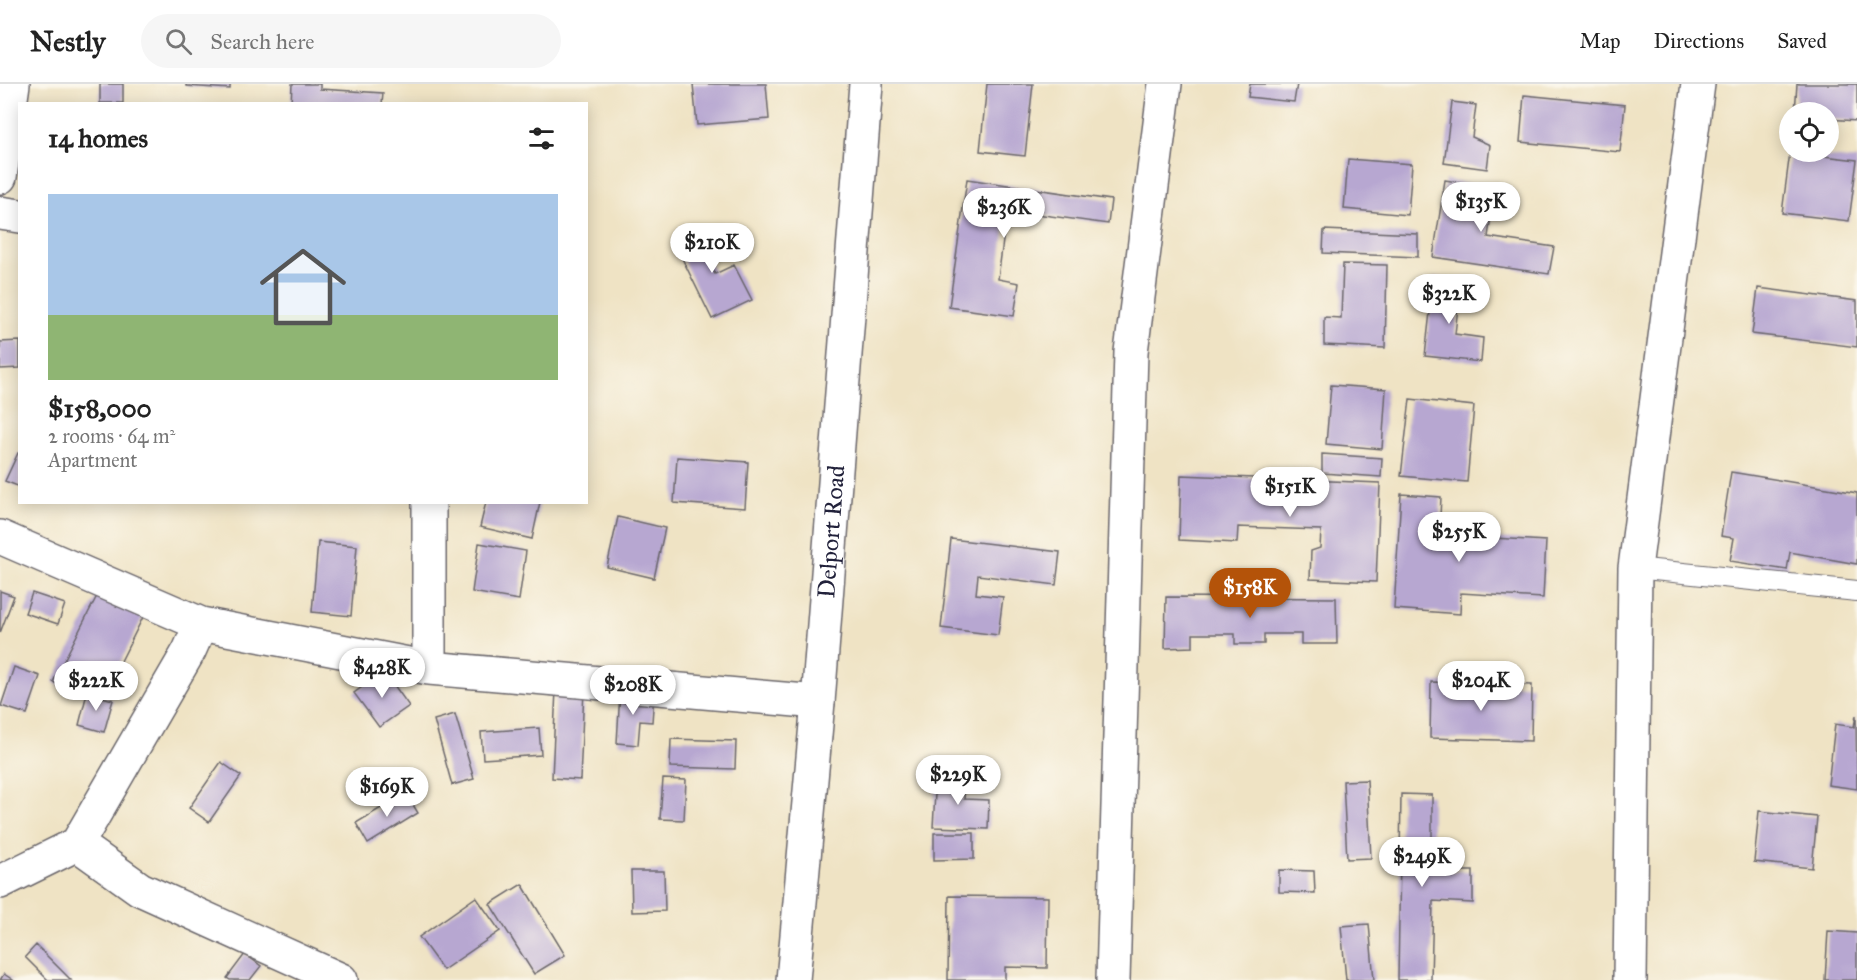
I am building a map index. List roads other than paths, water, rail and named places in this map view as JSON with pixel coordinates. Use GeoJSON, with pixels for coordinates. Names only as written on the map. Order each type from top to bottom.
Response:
{"type":"FeatureCollection","features":[{"type":"Feature","properties":{"kind":"street"},"geometry":{"type":"LineString","coordinates":[[0,177],[13,84]]}},
{"type":"Feature","properties":{"kind":"street","name":"Delport Road"},"geometry":{"type":"LineString","coordinates":[[793,980],[818,702],[866,84]]}},
{"type":"Feature","properties":{"kind":"street"},"geometry":{"type":"LineString","coordinates":[[1113,980],[1131,352],[1165,84]]}},
{"type":"Feature","properties":{"kind":"street"},"geometry":{"type":"LineString","coordinates":[[1630,980],[1635,568],[1698,84]]}},
{"type":"Feature","properties":{"kind":"street"},"geometry":{"type":"LineString","coordinates":[[0,213],[18,216]]}},
{"type":"Feature","properties":{"kind":"street"},"geometry":{"type":"LineString","coordinates":[[429,504],[429,668]]}},
{"type":"Feature","properties":{"kind":"street"},"geometry":{"type":"LineString","coordinates":[[0,537],[201,624],[429,668],[818,702]]}},
{"type":"Feature","properties":{"kind":"street"},"geometry":{"type":"LineString","coordinates":[[0,882],[77,844],[189,651],[201,624]]}},
{"type":"Feature","properties":{"kind":"street"},"geometry":{"type":"LineString","coordinates":[[77,844],[140,889],[341,980]]}},
{"type":"Feature","properties":{"kind":"lane"},"geometry":{"type":"LineString","coordinates":[[1635,568],[1857,591]]}}]}
